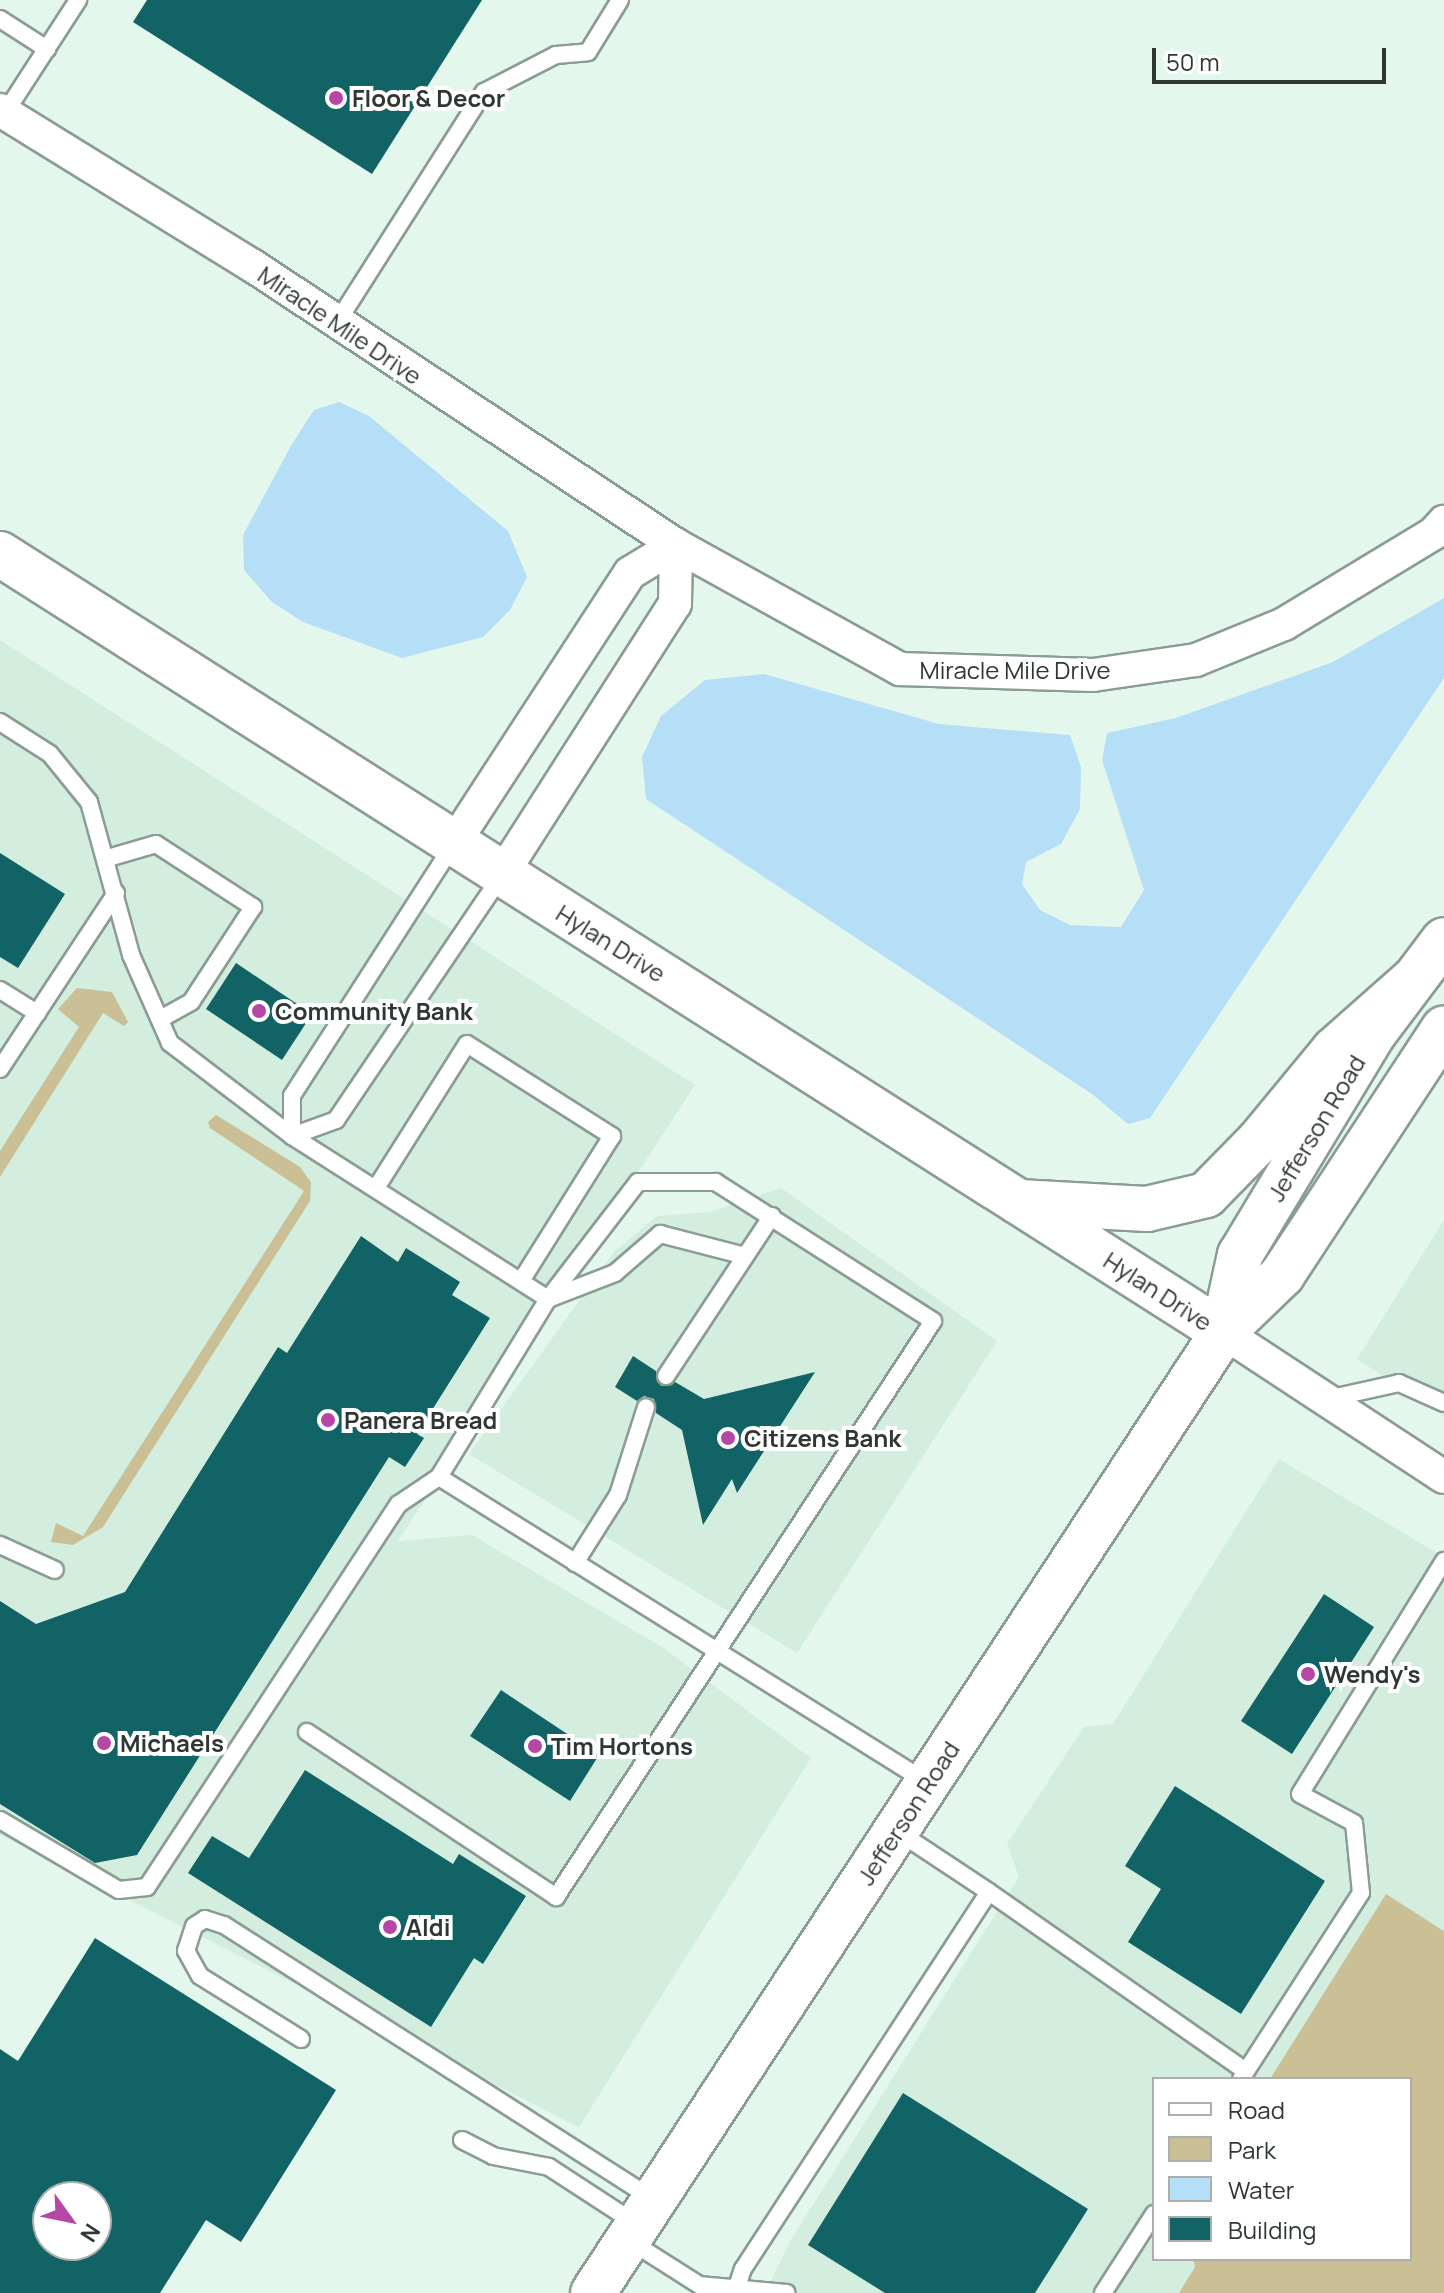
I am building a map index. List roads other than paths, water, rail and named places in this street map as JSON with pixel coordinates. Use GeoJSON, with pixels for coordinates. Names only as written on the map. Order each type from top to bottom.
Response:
{"type":"FeatureCollection","features":[{"type":"Feature","properties":{"kind":"main road","name":"Hylan Drive"},"geometry":{"type":"LineString","coordinates":[[0,554],[1223,1332]]}},
{"type":"Feature","properties":{"kind":"main road","name":"Jefferson Road"},"geometry":{"type":"LineString","coordinates":[[1223,1332],[1240,1255],[1374,1033],[1444,940]]}},
{"type":"Feature","properties":{"kind":"main road"},"geometry":{"type":"LineString","coordinates":[[1019,1202],[1147,1209],[1206,1195],[1259,1141],[1334,1050],[1413,980]]}},
{"type":"Feature","properties":{"kind":"main road","name":"Jefferson Road"},"geometry":{"type":"LineString","coordinates":[[593,2293],[1223,1332],[1282,1275],[1444,1028]]}},
{"type":"Feature","properties":{"kind":"street","name":"Miracle Mile Drive"},"geometry":{"type":"LineString","coordinates":[[2,112],[253,266],[336,324],[676,545],[900,669],[1093,675],[1196,660],[1284,624],[1434,533],[1444,522]]}},
{"type":"Feature","properties":{"kind":"street"},"geometry":{"type":"LineString","coordinates":[[454,843],[630,573],[676,545]]}},
{"type":"Feature","properties":{"kind":"street"},"geometry":{"type":"LineString","coordinates":[[502,874],[675,604],[676,545]]}},
{"type":"Feature","properties":{"kind":"street"},"geometry":{"type":"LineString","coordinates":[[1223,1332],[1444,1477]]}},
{"type":"Feature","properties":{"kind":"lane"},"geometry":{"type":"LineString","coordinates":[[2,112],[78,0]]}},
{"type":"Feature","properties":{"kind":"lane"},"geometry":{"type":"LineString","coordinates":[[336,324],[484,92],[556,55],[588,52],[620,0]]}},
{"type":"Feature","properties":{"kind":"lane"},"geometry":{"type":"LineString","coordinates":[[0,19],[47,49]]}},
{"type":"Feature","properties":{"kind":"lane"},"geometry":{"type":"LineString","coordinates":[[0,722],[50,754],[89,802],[108,858],[131,955],[170,1043],[292,1136],[548,1299]]}},
{"type":"Feature","properties":{"kind":"lane"},"geometry":{"type":"LineString","coordinates":[[292,1136],[292,1096],[454,843]]}},
{"type":"Feature","properties":{"kind":"lane"},"geometry":{"type":"LineString","coordinates":[[108,858],[156,844],[253,907],[191,1002],[160,1019]]}},
{"type":"Feature","properties":{"kind":"lane"},"geometry":{"type":"LineString","coordinates":[[292,1136],[336,1120],[502,874]]}},
{"type":"Feature","properties":{"kind":"lane"},"geometry":{"type":"LineString","coordinates":[[0,1069],[116,893]]}},
{"type":"Feature","properties":{"kind":"lane"},"geometry":{"type":"LineString","coordinates":[[0,990],[37,1013]]}},
{"type":"Feature","properties":{"kind":"lane"},"geometry":{"type":"LineString","coordinates":[[376,1188],[467,1044],[612,1136],[521,1281]]}},
{"type":"Feature","properties":{"kind":"lane"},"geometry":{"type":"LineString","coordinates":[[0,1820],[119,1890],[147,1887],[399,1504],[439,1477],[548,1299],[638,1182],[716,1182],[933,1321],[719,1654],[556,1897],[307,1732]]}},
{"type":"Feature","properties":{"kind":"lane"},"geometry":{"type":"LineString","coordinates":[[666,1376],[772,1216]]}},
{"type":"Feature","properties":{"kind":"lane"},"geometry":{"type":"LineString","coordinates":[[548,1299],[615,1273],[660,1234],[745,1256]]}},
{"type":"Feature","properties":{"kind":"lane"},"geometry":{"type":"LineString","coordinates":[[1326,1400],[1399,1383],[1444,1403]]}},
{"type":"Feature","properties":{"kind":"lane"},"geometry":{"type":"LineString","coordinates":[[575,1563],[618,1495],[646,1407]]}},
{"type":"Feature","properties":{"kind":"lane"},"geometry":{"type":"LineString","coordinates":[[439,1477],[928,1783]]}},
{"type":"Feature","properties":{"kind":"lane"},"geometry":{"type":"LineString","coordinates":[[0,1545],[55,1570]]}},
{"type":"Feature","properties":{"kind":"lane"},"geometry":{"type":"LineString","coordinates":[[896,1830],[989,1892],[1244,2075],[1361,1893],[1354,1823],[1300,1794],[1444,1561]]}},
{"type":"Feature","properties":{"kind":"lane"},"geometry":{"type":"LineString","coordinates":[[735,2292],[743,2269],[989,1892]]}},
{"type":"Feature","properties":{"kind":"lane"},"geometry":{"type":"LineString","coordinates":[[301,2039],[200,1976],[186,1951],[194,1926],[205,1919],[224,1925],[640,2222],[699,2285],[735,2292],[787,2293]]}},
{"type":"Feature","properties":{"kind":"lane"},"geometry":{"type":"LineString","coordinates":[[462,2140],[493,2156],[549,2167],[640,2222]]}},
{"type":"Feature","properties":{"kind":"lane"},"geometry":{"type":"LineString","coordinates":[[1103,2293],[1152,2217]]}},
{"type":"Feature","properties":{"kind":"water"},"geometry":{"type":"Polygon","coordinates":[[[339,402],[369,416],[508,531],[527,577],[510,610],[483,637],[402,658],[303,622],[272,602],[244,570],[243,535],[292,444],[314,410],[339,402]]]}},
{"type":"Feature","properties":{"kind":"water"},"geometry":{"type":"Polygon","coordinates":[[[1444,598],[1444,678],[1150,1118],[1128,1124],[1092,1094],[646,799],[642,757],[661,716],[705,680],[764,674],[939,724],[1070,735],[1081,767],[1080,809],[1061,844],[1026,862],[1022,884],[1040,910],[1070,925],[1121,927],[1144,890],[1102,760],[1107,733],[1176,718],[1333,662],[1444,598]]]}},
{"type":"Feature","properties":{"kind":"place","name":"Floor & Decor"},"geometry":{"type":"Point","coordinates":[336,98]}},
{"type":"Feature","properties":{"kind":"place","name":"Community Bank"},"geometry":{"type":"Point","coordinates":[259,1011]}},
{"type":"Feature","properties":{"kind":"place","name":"Panera Bread"},"geometry":{"type":"Point","coordinates":[328,1420]}},
{"type":"Feature","properties":{"kind":"place","name":"Citizens Bank"},"geometry":{"type":"Point","coordinates":[728,1438]}},
{"type":"Feature","properties":{"kind":"place","name":"Wendy's"},"geometry":{"type":"Point","coordinates":[1308,1674]}},
{"type":"Feature","properties":{"kind":"place","name":"Michaels"},"geometry":{"type":"Point","coordinates":[104,1743]}},
{"type":"Feature","properties":{"kind":"place","name":"Tim Hortons"},"geometry":{"type":"Point","coordinates":[535,1746]}},
{"type":"Feature","properties":{"kind":"place","name":"Aldi"},"geometry":{"type":"Point","coordinates":[390,1927]}}]}
